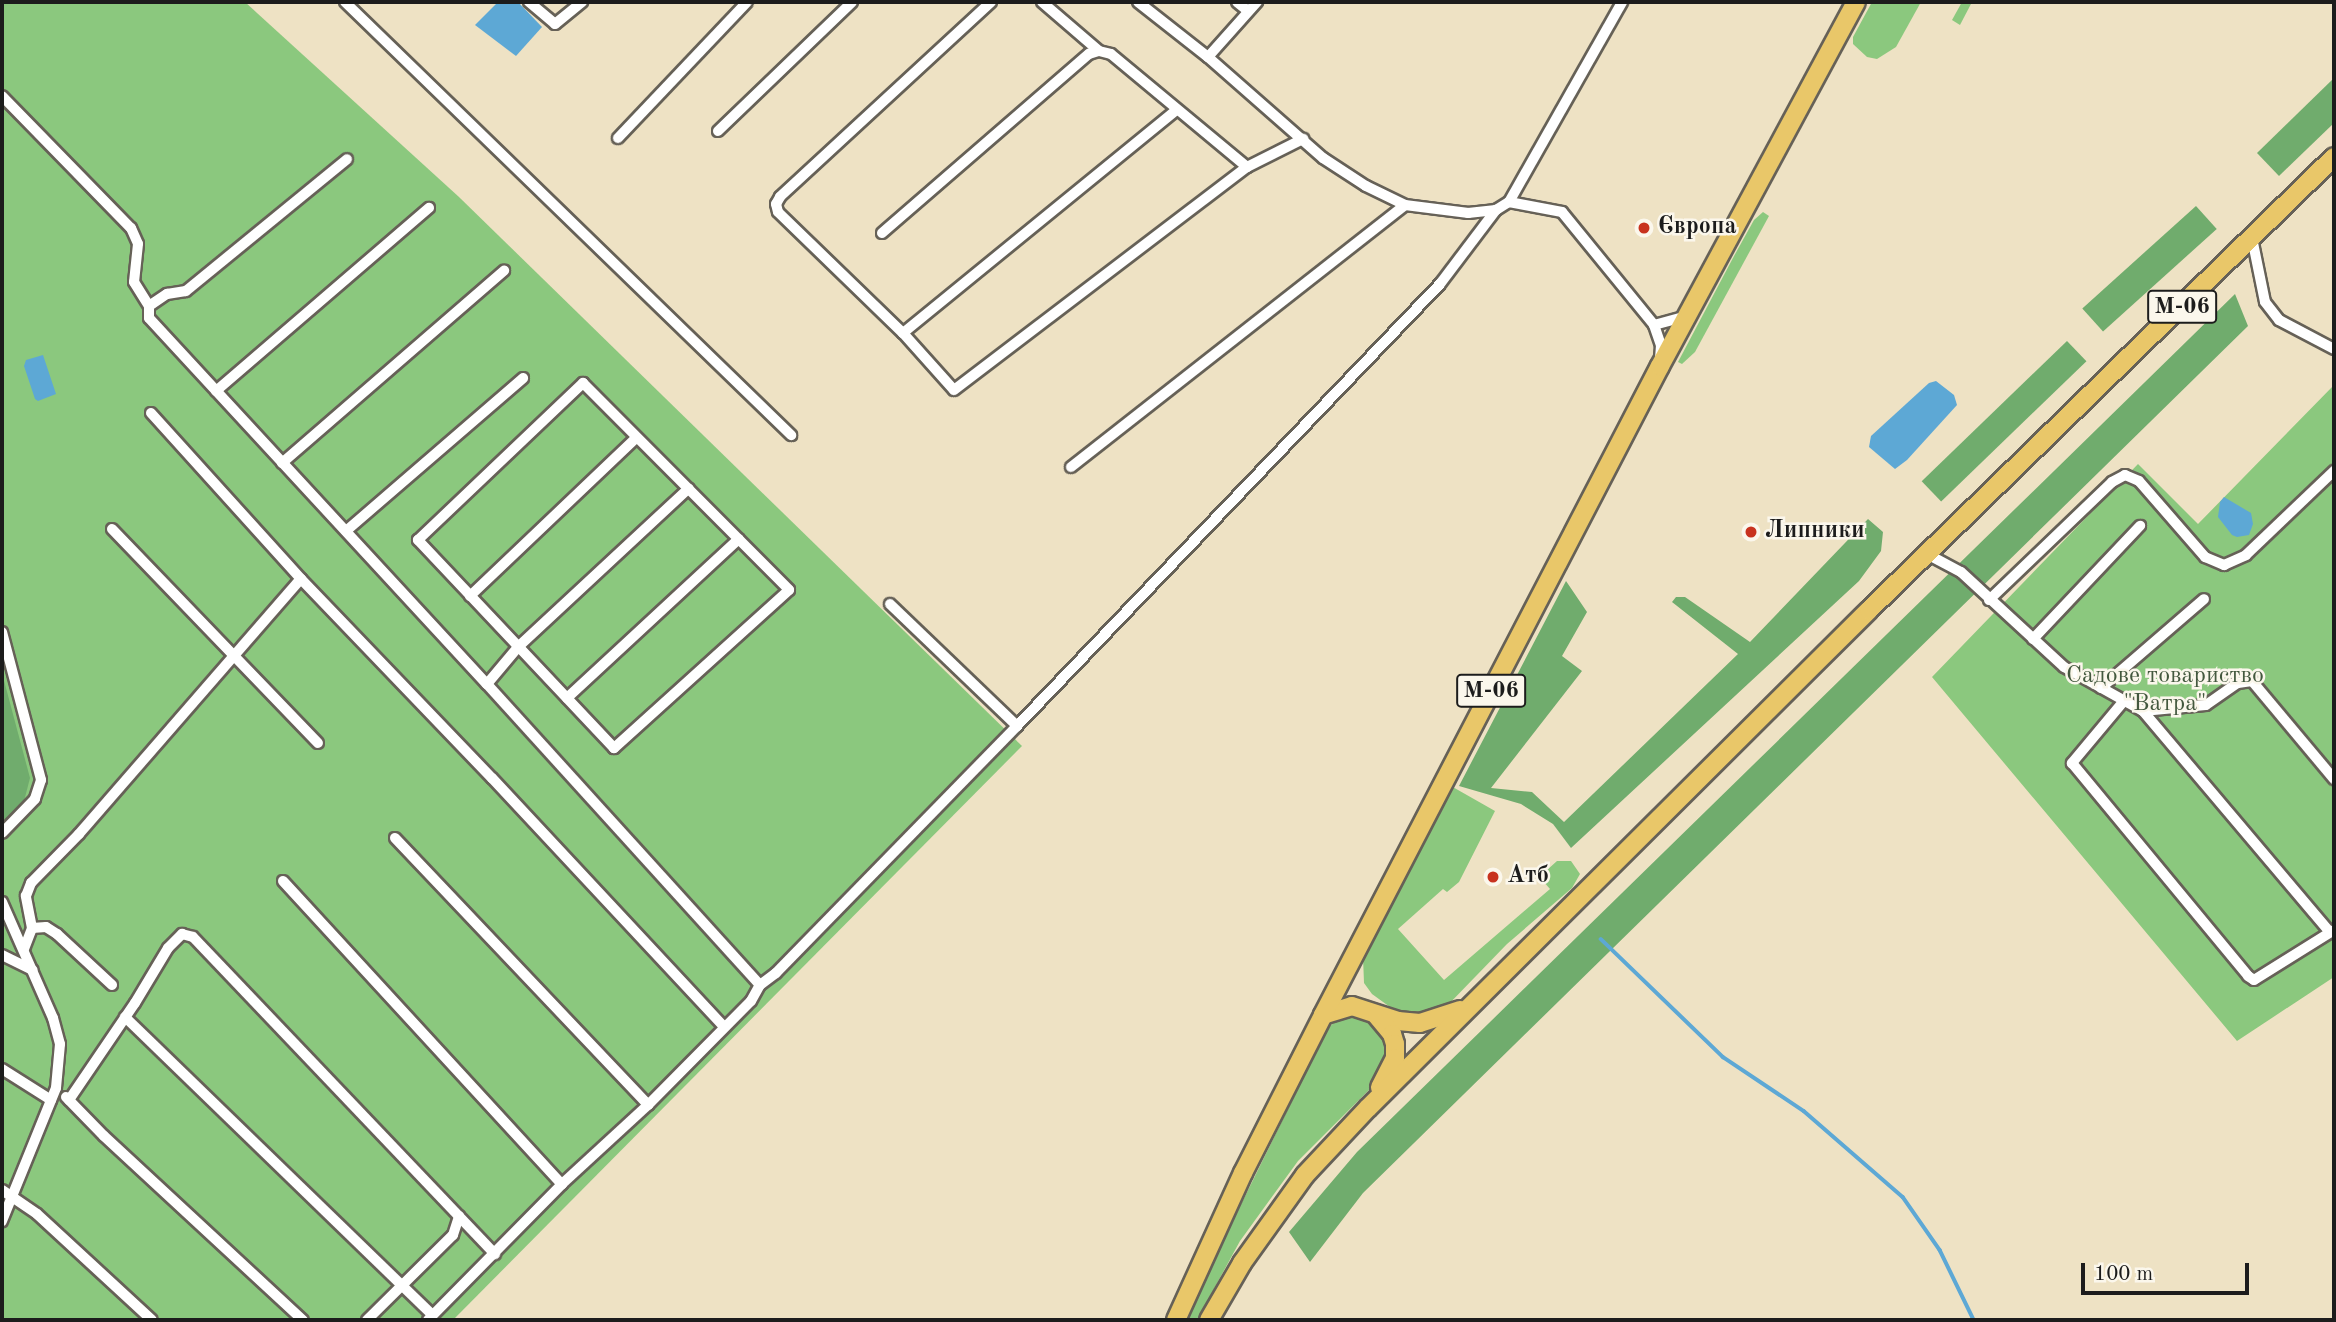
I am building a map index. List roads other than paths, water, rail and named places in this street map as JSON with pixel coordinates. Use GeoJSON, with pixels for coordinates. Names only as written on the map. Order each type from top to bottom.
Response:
{"type":"FeatureCollection","features":[{"type":"Feature","properties":{"kind":"highway","name":"М-06"},"geometry":{"type":"LineString","coordinates":[[1175,1320],[1243,1173],[1323,1015],[1660,366],[1856,2]]}},
{"type":"Feature","properties":{"kind":"highway","name":"М-06"},"geometry":{"type":"LineString","coordinates":[[1209,1320],[1242,1264],[1305,1175],[1368,1108],[1927,554],[2334,158]]}},
{"type":"Feature","properties":{"kind":"highway"},"geometry":{"type":"LineString","coordinates":[[1323,1015],[1352,1006],[1398,1021],[1420,1023],[1470,1006]]}},
{"type":"Feature","properties":{"kind":"highway"},"geometry":{"type":"LineString","coordinates":[[1368,1108],[1395,1058],[1392,1034],[1374,1012]]}},
{"type":"Feature","properties":{"kind":"street"},"geometry":{"type":"LineString","coordinates":[[345,2],[791,435]]}},
{"type":"Feature","properties":{"kind":"street"},"geometry":{"type":"LineString","coordinates":[[529,2],[555,24],[582,2]]}},
{"type":"Feature","properties":{"kind":"street"},"geometry":{"type":"LineString","coordinates":[[618,138],[747,2]]}},
{"type":"Feature","properties":{"kind":"street"},"geometry":{"type":"LineString","coordinates":[[718,131],[852,2]]}},
{"type":"Feature","properties":{"kind":"street"},"geometry":{"type":"LineString","coordinates":[[991,2],[780,197],[776,204],[778,212],[902,333],[954,390],[1247,167],[1303,139]]}},
{"type":"Feature","properties":{"kind":"street"},"geometry":{"type":"LineString","coordinates":[[1042,2],[1099,51],[1111,54],[1247,167]]}},
{"type":"Feature","properties":{"kind":"street"},"geometry":{"type":"LineString","coordinates":[[1138,2],[1208,57],[1344,174],[1405,205],[1468,213],[1496,210]]}},
{"type":"Feature","properties":{"kind":"street"},"geometry":{"type":"LineString","coordinates":[[1237,2],[1248,11]]}},
{"type":"Feature","properties":{"kind":"street"},"geometry":{"type":"LineString","coordinates":[[1208,57],[1257,2]]}},
{"type":"Feature","properties":{"kind":"street"},"geometry":{"type":"LineString","coordinates":[[125,1017],[402,1285],[430,1318],[562,1184],[648,1105],[751,1001],[760,985],[776,973],[1017,726],[1440,284],[1496,210],[1508,202],[1622,2]]}},
{"type":"Feature","properties":{"kind":"street"},"geometry":{"type":"LineString","coordinates":[[882,233],[1089,54],[1099,51]]}},
{"type":"Feature","properties":{"kind":"street"},"geometry":{"type":"LineString","coordinates":[[2,96],[131,228],[138,244],[134,282],[149,306],[149,318],[760,985]]}},
{"type":"Feature","properties":{"kind":"street"},"geometry":{"type":"LineString","coordinates":[[902,333],[1176,110]]}},
{"type":"Feature","properties":{"kind":"street"},"geometry":{"type":"LineString","coordinates":[[149,306],[167,294],[186,290],[346,159]]}},
{"type":"Feature","properties":{"kind":"street"},"geometry":{"type":"LineString","coordinates":[[1508,202],[1562,212],[1654,325],[1661,345],[1660,366]]}},
{"type":"Feature","properties":{"kind":"street"},"geometry":{"type":"LineString","coordinates":[[1071,467],[1405,205]]}},
{"type":"Feature","properties":{"kind":"street"},"geometry":{"type":"LineString","coordinates":[[216,391],[429,208]]}},
{"type":"Feature","properties":{"kind":"street"},"geometry":{"type":"LineString","coordinates":[[2252,238],[2265,302],[2279,320],[2334,349]]}},
{"type":"Feature","properties":{"kind":"street"},"geometry":{"type":"LineString","coordinates":[[282,463],[504,271]]}},
{"type":"Feature","properties":{"kind":"street"},"geometry":{"type":"LineString","coordinates":[[1654,325],[1687,316]]}},
{"type":"Feature","properties":{"kind":"street"},"geometry":{"type":"LineString","coordinates":[[346,531],[523,378]]}},
{"type":"Feature","properties":{"kind":"street"},"geometry":{"type":"LineString","coordinates":[[583,383],[689,488],[789,590],[614,748],[418,540],[583,383]]}},
{"type":"Feature","properties":{"kind":"street"},"geometry":{"type":"LineString","coordinates":[[151,412],[301,579],[492,778],[724,1027]]}},
{"type":"Feature","properties":{"kind":"street"},"geometry":{"type":"LineString","coordinates":[[470,596],[636,438]]}},
{"type":"Feature","properties":{"kind":"street"},"geometry":{"type":"LineString","coordinates":[[1989,600],[2112,482],[2125,475],[2139,481],[2205,557],[2224,565],[2246,555],[2334,471]]}},
{"type":"Feature","properties":{"kind":"street"},"geometry":{"type":"LineString","coordinates":[[487,684],[518,647],[689,488]]}},
{"type":"Feature","properties":{"kind":"street"},"geometry":{"type":"LineString","coordinates":[[2033,639],[2140,526]]}},
{"type":"Feature","properties":{"kind":"street"},"geometry":{"type":"LineString","coordinates":[[112,529],[318,743]]}},
{"type":"Feature","properties":{"kind":"street"},"geometry":{"type":"LineString","coordinates":[[567,698],[739,539]]}},
{"type":"Feature","properties":{"kind":"street"},"geometry":{"type":"LineString","coordinates":[[1927,554],[1961,572],[2064,667],[2143,711],[2332,931],[2254,980],[2248,976],[2072,763],[2123,702]]}},
{"type":"Feature","properties":{"kind":"street"},"geometry":{"type":"LineString","coordinates":[[24,949],[32,928],[26,896],[31,883],[79,834],[301,579]]}},
{"type":"Feature","properties":{"kind":"street"},"geometry":{"type":"LineString","coordinates":[[2101,688],[2204,599]]}},
{"type":"Feature","properties":{"kind":"street"},"geometry":{"type":"LineString","coordinates":[[890,604],[1017,726]]}},
{"type":"Feature","properties":{"kind":"street"},"geometry":{"type":"LineString","coordinates":[[2,632],[41,780],[36,800],[2,833]]}},
{"type":"Feature","properties":{"kind":"street"},"geometry":{"type":"LineString","coordinates":[[2143,711],[2206,705],[2238,683],[2252,681],[2334,779]]}},
{"type":"Feature","properties":{"kind":"street"},"geometry":{"type":"LineString","coordinates":[[395,838],[648,1105]]}},
{"type":"Feature","properties":{"kind":"street"},"geometry":{"type":"LineString","coordinates":[[283,881],[562,1184]]}},
{"type":"Feature","properties":{"kind":"street"},"geometry":{"type":"LineString","coordinates":[[2,902],[53,1018],[60,1044],[56,1088],[2,1222]]}},
{"type":"Feature","properties":{"kind":"street"},"geometry":{"type":"LineString","coordinates":[[32,928],[46,927],[57,934],[112,985]]}},
{"type":"Feature","properties":{"kind":"street"},"geometry":{"type":"LineString","coordinates":[[69,1100],[175,939],[182,934],[193,937],[495,1254]]}},
{"type":"Feature","properties":{"kind":"street"},"geometry":{"type":"LineString","coordinates":[[2,955],[33,970]]}},
{"type":"Feature","properties":{"kind":"street"},"geometry":{"type":"LineString","coordinates":[[2,1069],[51,1100]]}},
{"type":"Feature","properties":{"kind":"street"},"geometry":{"type":"LineString","coordinates":[[56,1088],[104,1136],[303,1320]]}},
{"type":"Feature","properties":{"kind":"street"},"geometry":{"type":"LineString","coordinates":[[2,1190],[37,1214],[152,1320]]}},
{"type":"Feature","properties":{"kind":"street"},"geometry":{"type":"LineString","coordinates":[[368,1320],[453,1235],[459,1216]]}},
{"type":"Feature","properties":{"kind":"water"},"geometry":{"type":"Polygon","coordinates":[[[498,2],[518,2],[542,27],[516,56],[475,25],[498,2]]]}},
{"type":"Feature","properties":{"kind":"water"},"geometry":{"type":"Polygon","coordinates":[[[43,355],[56,394],[38,401],[24,366],[26,360],[43,355]]]}},
{"type":"Feature","properties":{"kind":"water"},"geometry":{"type":"Polygon","coordinates":[[[1936,381],[1954,395],[1957,405],[1907,460],[1895,469],[1869,447],[1871,436],[1929,383],[1936,381]]]}},
{"type":"Feature","properties":{"kind":"water"},"geometry":{"type":"Polygon","coordinates":[[[2224,497],[2251,513],[2253,524],[2249,535],[2232,535],[2218,517],[2220,502],[2224,497]]]}},
{"type":"Feature","properties":{"kind":"waterway"},"geometry":{"type":"LineString","coordinates":[[1601,939],[1723,1057],[1804,1111],[1903,1197],[1940,1250],[1974,1320]]}},
{"type":"Feature","properties":{"kind":"place","name":"Європа"},"geometry":{"type":"Point","coordinates":[1644,228]}},
{"type":"Feature","properties":{"kind":"place","name":"Липники"},"geometry":{"type":"Point","coordinates":[1751,532]}},
{"type":"Feature","properties":{"kind":"place","name":"Атб"},"geometry":{"type":"Point","coordinates":[1493,877]}},
{"type":"Feature","properties":{"kind":"park label","name":"Садове товариство \"Ватра\""},"geometry":{"type":"Point","coordinates":[2165,691]}}]}
